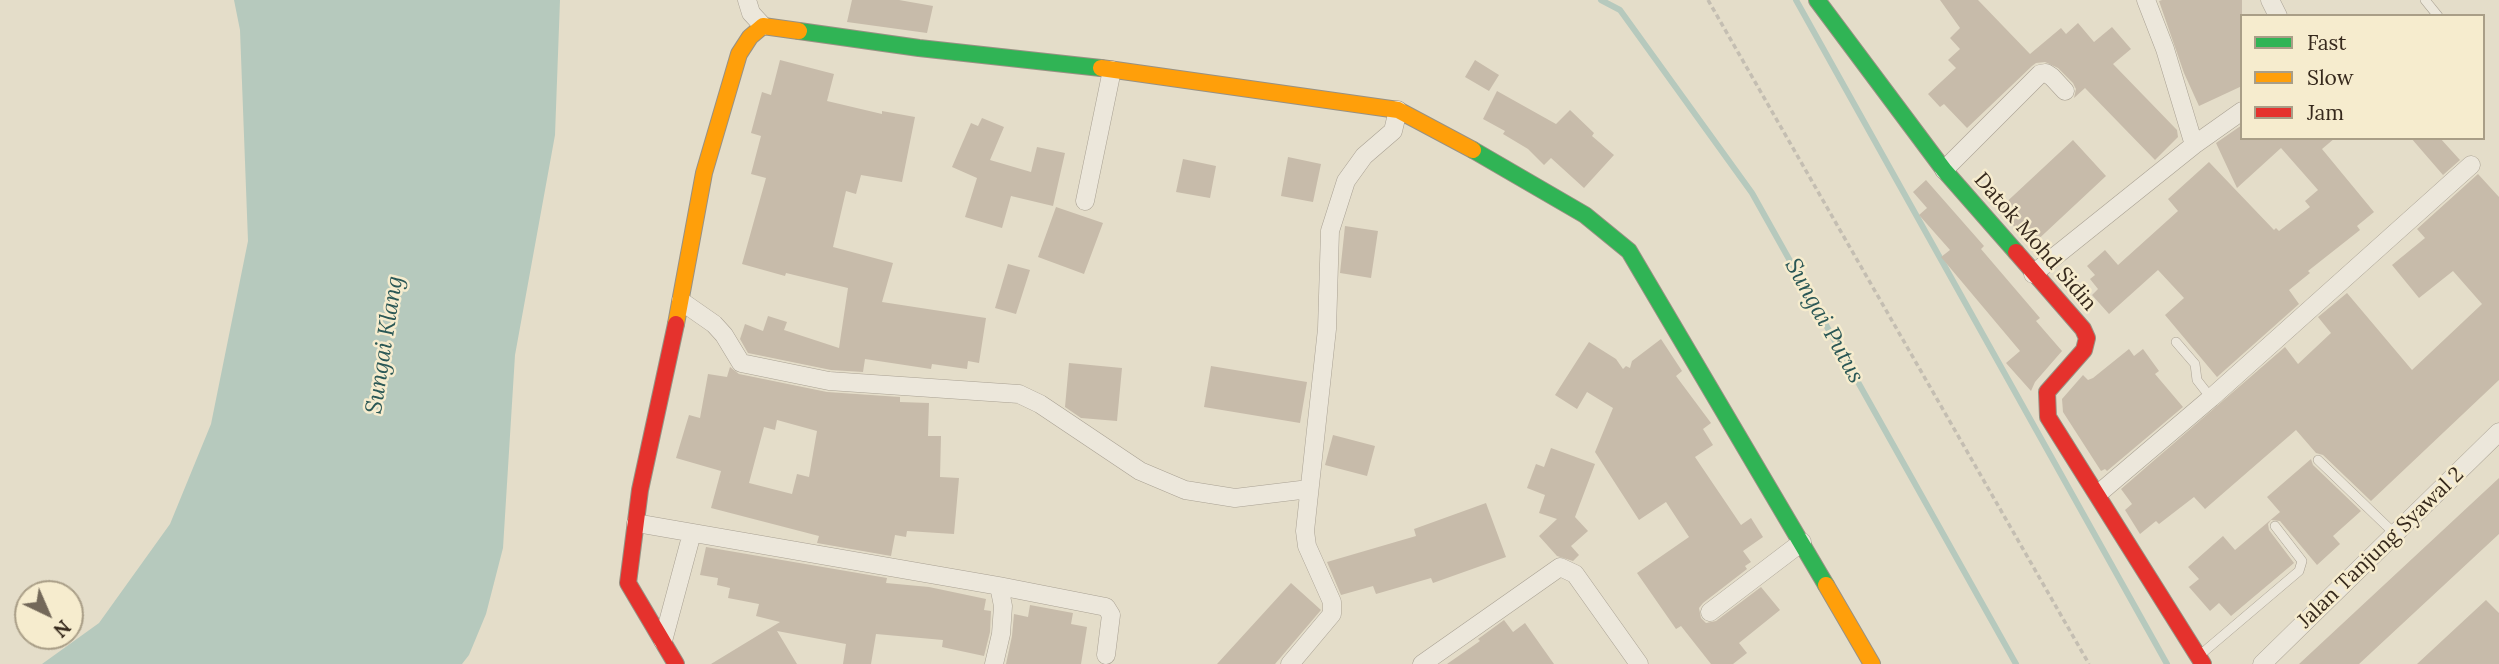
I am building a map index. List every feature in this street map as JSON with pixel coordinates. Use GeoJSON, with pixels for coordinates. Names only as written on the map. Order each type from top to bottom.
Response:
{"type":"FeatureCollection","features":[{"type":"Feature","properties":{"kind":"street"},"geometry":{"type":"LineString","coordinates":[[747,0],[751,13],[763,26],[919,48],[1112,70],[1398,110],[1483,155],[1585,215],[1629,251],[1872,664]]}},
{"type":"Feature","properties":{"kind":"street"},"geometry":{"type":"LineString","coordinates":[[2146,0],[2165,49],[2193,145]]}},
{"type":"Feature","properties":{"kind":"street","name":"Datok Mohd Sidin"},"geometry":{"type":"LineString","coordinates":[[1818,1],[1944,170],[2083,329],[2087,338],[2084,350],[2047,392],[2048,417],[2201,660]]}},
{"type":"Feature","properties":{"kind":"street"},"geometry":{"type":"LineString","coordinates":[[676,664],[628,583],[640,490],[681,301],[704,173],[739,54],[750,37],[763,26]]}},
{"type":"Feature","properties":{"kind":"street"},"geometry":{"type":"LineString","coordinates":[[1085,201],[1112,70]]}},
{"type":"Feature","properties":{"kind":"street"},"geometry":{"type":"LineString","coordinates":[[1944,170],[2040,74],[2046,73],[2052,77],[2065,91]]}},
{"type":"Feature","properties":{"kind":"street"},"geometry":{"type":"LineString","coordinates":[[1290,664],[1332,614],[1332,602],[1307,547],[1305,531],[1326,329],[1330,231],[1346,181],[1364,156],[1393,131],[1398,110]]}},
{"type":"Feature","properties":{"kind":"street"},"geometry":{"type":"LineString","coordinates":[[2033,274],[2193,145],[2240,112]]}},
{"type":"Feature","properties":{"kind":"street"},"geometry":{"type":"LineString","coordinates":[[2098,494],[2211,398],[2471,165]]}},
{"type":"Feature","properties":{"kind":"street"},"geometry":{"type":"LineString","coordinates":[[681,301],[714,324],[741,363],[830,381],[1018,394],[1041,404],[1140,471],[1185,490],[1235,498],[1309,489]]}},
{"type":"Feature","properties":{"kind":"street","name":"Jalan Tanjung Syawal 2"},"geometry":{"type":"LineString","coordinates":[[2262,664],[2499,432]]}},
{"type":"Feature","properties":{"kind":"street"},"geometry":{"type":"LineString","coordinates":[[636,523],[1107,607],[1111,615],[1106,655]]}},
{"type":"Feature","properties":{"kind":"street"},"geometry":{"type":"LineString","coordinates":[[663,641],[692,533]]}},
{"type":"Feature","properties":{"kind":"street"},"geometry":{"type":"LineString","coordinates":[[1710,612],[1802,542]]}},
{"type":"Feature","properties":{"kind":"street"},"geometry":{"type":"LineString","coordinates":[[1422,664],[1560,567],[1575,574],[1639,664]]}},
{"type":"Feature","properties":{"kind":"street"},"geometry":{"type":"LineString","coordinates":[[994,664],[1001,634],[1003,606],[999,586]]}},
{"type":"Feature","properties":{"kind":"lane"},"geometry":{"type":"LineString","coordinates":[[2425,0],[2436,14]]}},
{"type":"Feature","properties":{"kind":"lane"},"geometry":{"type":"LineString","coordinates":[[2176,342],[2195,364],[2197,380],[2211,398]]}},
{"type":"Feature","properties":{"kind":"lane"},"geometry":{"type":"LineString","coordinates":[[2318,460],[2395,534]]}},
{"type":"Feature","properties":{"kind":"lane"},"geometry":{"type":"LineString","coordinates":[[2201,660],[2299,571],[2302,561],[2275,526]]}},
{"type":"Feature","properties":{"kind":"path"},"geometry":{"type":"LineString","coordinates":[[1708,0],[2089,664]]}},
{"type":"Feature","properties":{"kind":"water","name":"Sungai Klang"},"geometry":{"type":"Polygon","coordinates":[[[234,0],[560,0],[555,135],[515,355],[503,548],[486,614],[469,655],[462,664],[42,664],[61,650],[84,650],[84,634],[99,623],[170,524],[211,424],[248,241],[240,30],[234,0]]]}},
{"type":"Feature","properties":{"kind":"building"},"geometry":{"type":"Polygon","coordinates":[[[852,0],[899,0],[933,6],[927,33],[847,22],[852,0]]]}},
{"type":"Feature","properties":{"kind":"building"},"geometry":{"type":"Polygon","coordinates":[[[1940,0],[1978,0],[2030,54],[2061,28],[2066,34],[2078,23],[2094,42],[2112,27],[2131,49],[2113,64],[2177,130],[2178,137],[2155,160],[2085,88],[2074,98],[2076,89],[2073,83],[2058,68],[2045,62],[2032,66],[1967,128],[1944,104],[1940,107],[1928,94],[1956,68],[1948,60],[1960,49],[1950,38],[1960,28],[1940,0]]]}},
{"type":"Feature","properties":{"kind":"building"},"geometry":{"type":"Polygon","coordinates":[[[2242,0],[2240,87],[2199,106],[2184,73],[2159,1],[2242,0]]]}},
{"type":"Feature","properties":{"kind":"building"},"geometry":{"type":"Polygon","coordinates":[[[780,60],[834,74],[827,101],[882,114],[882,111],[915,117],[902,182],[861,175],[856,194],[846,191],[833,247],[893,263],[882,302],[986,318],[979,363],[968,361],[967,369],[932,364],[931,369],[865,359],[863,372],[831,370],[748,353],[740,339],[745,324],[763,331],[768,316],[787,322],[784,330],[839,348],[848,288],[786,273],[785,276],[742,264],[766,178],[751,174],[761,136],[751,133],[762,92],[771,95],[780,60]]]}},
{"type":"Feature","properties":{"kind":"building"},"geometry":{"type":"Polygon","coordinates":[[[1475,60],[1499,75],[1489,91],[1465,77],[1475,60]]]}},
{"type":"Feature","properties":{"kind":"building"},"geometry":{"type":"Polygon","coordinates":[[[1497,91],[1556,124],[1570,110],[1594,133],[1592,136],[1614,155],[1584,188],[1551,158],[1544,165],[1528,149],[1503,134],[1505,131],[1483,119],[1497,91]]]}},
{"type":"Feature","properties":{"kind":"building"},"geometry":{"type":"Polygon","coordinates":[[[982,118],[1004,127],[990,160],[1031,172],[1037,147],[1065,153],[1053,206],[1011,196],[1002,228],[965,217],[977,178],[952,167],[971,123],[978,126],[982,118]]]}},
{"type":"Feature","properties":{"kind":"building"},"geometry":{"type":"Polygon","coordinates":[[[2240,126],[2240,140],[2333,140],[2322,149],[2374,212],[2357,226],[2360,230],[2308,271],[2310,273],[2289,290],[2299,304],[2217,377],[2165,315],[2184,298],[2158,270],[2109,314],[2092,295],[2098,289],[2090,279],[2095,275],[2087,266],[2105,250],[2118,265],[2178,211],[2168,199],[2209,162],[2274,230],[2276,228],[2279,231],[2310,207],[2305,201],[2318,190],[2281,148],[2237,188],[2216,143],[2240,126]]]}},
{"type":"Feature","properties":{"kind":"building"},"geometry":{"type":"Polygon","coordinates":[[[2073,140],[2106,176],[2031,246],[1999,209],[2073,140]]]}},
{"type":"Feature","properties":{"kind":"building"},"geometry":{"type":"Polygon","coordinates":[[[2413,140],[2442,140],[2460,160],[2443,175],[2413,140]]]}},
{"type":"Feature","properties":{"kind":"building"},"geometry":{"type":"Polygon","coordinates":[[[1288,157],[1321,164],[1313,202],[1281,196],[1288,157]]]}},
{"type":"Feature","properties":{"kind":"building"},"geometry":{"type":"Polygon","coordinates":[[[1183,159],[1216,166],[1210,198],[1176,192],[1183,159]]]}},
{"type":"Feature","properties":{"kind":"building"},"geometry":{"type":"Polygon","coordinates":[[[2478,174],[2499,197],[2499,380],[2371,501],[2323,455],[2316,453],[2296,430],[2205,509],[2194,497],[2159,524],[2156,521],[2140,534],[2125,510],[2132,504],[2121,489],[2285,347],[2298,364],[2331,333],[2318,317],[2347,293],[2412,370],[2482,304],[2453,271],[2419,298],[2392,265],[2425,238],[2417,229],[2478,174]]]}},
{"type":"Feature","properties":{"kind":"building"},"geometry":{"type":"Polygon","coordinates":[[[1926,180],[1984,246],[1981,249],[2040,318],[2036,321],[2062,351],[2035,382],[2031,391],[2006,363],[2020,351],[1941,257],[1950,250],[1919,215],[1927,208],[1913,192],[1926,180]]]}},
{"type":"Feature","properties":{"kind":"building"},"geometry":{"type":"Polygon","coordinates":[[[1056,207],[1103,223],[1084,274],[1038,257],[1056,207]]]}},
{"type":"Feature","properties":{"kind":"building"},"geometry":{"type":"Polygon","coordinates":[[[1345,226],[1378,231],[1371,278],[1340,273],[1345,226]]]}},
{"type":"Feature","properties":{"kind":"building"},"geometry":{"type":"Polygon","coordinates":[[[1008,264],[1030,270],[1016,314],[995,308],[1008,264]]]}},
{"type":"Feature","properties":{"kind":"building"},"geometry":{"type":"Polygon","coordinates":[[[1661,339],[1682,371],[1676,376],[1711,423],[1703,429],[1713,445],[1695,457],[1741,525],[1751,518],[1763,537],[1743,551],[1751,562],[1745,566],[1747,569],[1699,608],[1701,618],[1706,623],[1716,621],[1761,587],[1780,610],[1739,643],[1747,653],[1733,664],[1711,664],[1681,626],[1676,629],[1637,573],[1689,537],[1666,502],[1639,520],[1595,452],[1613,408],[1587,392],[1577,409],[1555,395],[1589,342],[1616,359],[1623,369],[1626,366],[1630,368],[1632,361],[1661,339]]]}},
{"type":"Feature","properties":{"kind":"building"},"geometry":{"type":"Polygon","coordinates":[[[2129,349],[2134,356],[2143,349],[2159,371],[2155,374],[2183,407],[2107,471],[2101,471],[2063,412],[2062,399],[2083,375],[2088,380],[2093,378],[2129,349]]]}},
{"type":"Feature","properties":{"kind":"building"},"geometry":{"type":"Polygon","coordinates":[[[1069,363],[1122,368],[1117,421],[1081,418],[1065,407],[1069,363]]]}},
{"type":"Feature","properties":{"kind":"building"},"geometry":{"type":"Polygon","coordinates":[[[1211,366],[1307,382],[1300,423],[1204,407],[1211,366]]]}},
{"type":"Feature","properties":{"kind":"building"},"geometry":{"type":"Polygon","coordinates":[[[730,367],[739,374],[827,392],[900,397],[900,402],[929,403],[928,436],[941,436],[940,477],[959,478],[954,534],[907,531],[906,537],[895,535],[891,556],[817,543],[819,536],[711,508],[721,471],[676,458],[689,415],[700,418],[708,374],[727,377],[730,367]],[[777,420],[775,430],[764,427],[749,483],[792,494],[797,474],[809,477],[817,431],[777,420]]]}},
{"type":"Feature","properties":{"kind":"building"},"geometry":{"type":"Polygon","coordinates":[[[1333,435],[1375,446],[1367,476],[1325,465],[1333,435]]]}},
{"type":"Feature","properties":{"kind":"building"},"geometry":{"type":"Polygon","coordinates":[[[1551,448],[1595,464],[1575,517],[1588,531],[1571,546],[1579,555],[1573,561],[1557,556],[1539,536],[1557,519],[1539,513],[1545,495],[1527,488],[1536,464],[1544,467],[1551,448]]]}},
{"type":"Feature","properties":{"kind":"building"},"geometry":{"type":"Polygon","coordinates":[[[2311,459],[2313,465],[2361,511],[2333,536],[2340,544],[2317,565],[2280,521],[2271,520],[2268,524],[2269,530],[2294,563],[2231,616],[2219,603],[2210,611],[2189,587],[2199,579],[2188,567],[2223,536],[2235,550],[2280,512],[2267,497],[2311,459]]]}},
{"type":"Feature","properties":{"kind":"building"},"geometry":{"type":"Polygon","coordinates":[[[2499,478],[2499,534],[2359,664],[2299,664],[2499,478]]]}},
{"type":"Feature","properties":{"kind":"building"},"geometry":{"type":"Polygon","coordinates":[[[1486,503],[1506,557],[1433,583],[1431,578],[1376,594],[1373,586],[1341,595],[1327,562],[1416,536],[1414,529],[1486,503]]]}},
{"type":"Feature","properties":{"kind":"building"},"geometry":{"type":"Polygon","coordinates":[[[706,547],[887,578],[886,583],[929,587],[986,599],[984,610],[991,611],[990,632],[984,656],[942,647],[943,640],[876,634],[871,664],[843,664],[846,644],[777,631],[797,664],[711,664],[780,622],[756,616],[759,604],[728,598],[730,588],[717,585],[718,578],[700,575],[706,547]]]}},
{"type":"Feature","properties":{"kind":"building"},"geometry":{"type":"Polygon","coordinates":[[[1291,583],[1321,610],[1275,664],[1217,664],[1291,583]]]}},
{"type":"Feature","properties":{"kind":"building"},"geometry":{"type":"Polygon","coordinates":[[[2486,600],[2499,613],[2499,664],[2417,664],[2486,600]]]}},
{"type":"Feature","properties":{"kind":"building"},"geometry":{"type":"Polygon","coordinates":[[[1030,605],[1073,613],[1071,624],[1087,627],[1081,664],[1006,664],[1014,614],[1028,617],[1030,605]]]}},
{"type":"Feature","properties":{"kind":"building"},"geometry":{"type":"Polygon","coordinates":[[[1504,620],[1513,632],[1525,623],[1554,664],[1447,664],[1480,641],[1478,639],[1504,620]]]}},
{"type":"Feature","properties":{"kind":"waterway","name":"Sungai Putus"},"geometry":{"type":"LineString","coordinates":[[1601,0],[1620,10],[1752,193],[2016,664]]}},
{"type":"Feature","properties":{"kind":"waterway"},"geometry":{"type":"LineString","coordinates":[[1796,0],[2167,664]]}},
{"type":"Feature","properties":{"kind":"traffic: fast"},"geometry":{"type":"LineString","coordinates":[[1817,0],[1944,170],[2016,252]]}},
{"type":"Feature","properties":{"kind":"traffic: fast"},"geometry":{"type":"LineString","coordinates":[[799,31],[919,48],[1101,68]]}},
{"type":"Feature","properties":{"kind":"traffic: fast"},"geometry":{"type":"LineString","coordinates":[[1473,150],[1585,215],[1629,251],[1826,585]]}},
{"type":"Feature","properties":{"kind":"traffic: slow"},"geometry":{"type":"LineString","coordinates":[[676,324],[704,173],[739,54],[750,37],[763,26],[799,31]]}},
{"type":"Feature","properties":{"kind":"traffic: slow"},"geometry":{"type":"LineString","coordinates":[[1101,68],[1398,110],[1473,150]]}},
{"type":"Feature","properties":{"kind":"traffic: slow"},"geometry":{"type":"LineString","coordinates":[[1826,585],[1872,664]]}},
{"type":"Feature","properties":{"kind":"traffic: jam"},"geometry":{"type":"LineString","coordinates":[[2016,252],[2083,329],[2087,338],[2084,350],[2047,392],[2048,417],[2203,664]]}},
{"type":"Feature","properties":{"kind":"traffic: jam"},"geometry":{"type":"LineString","coordinates":[[676,324],[640,490],[628,583],[676,664]]}}]}
